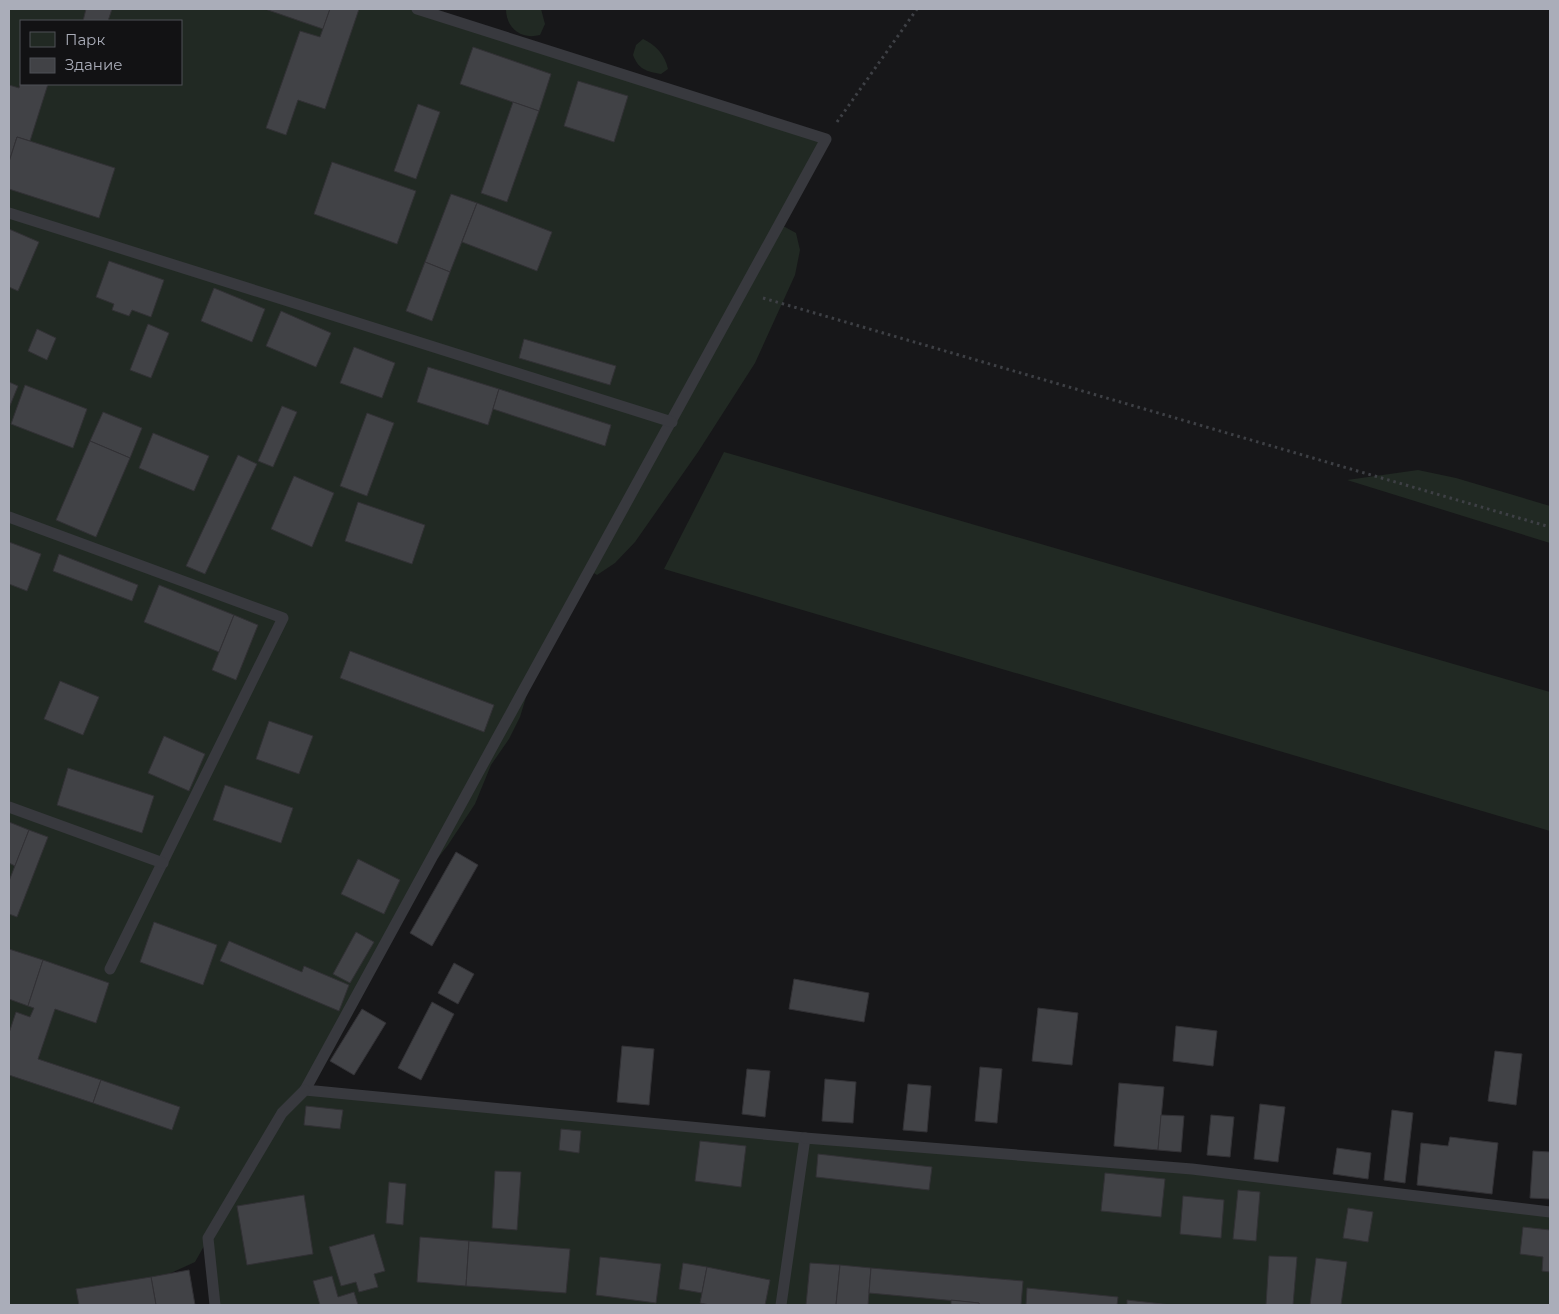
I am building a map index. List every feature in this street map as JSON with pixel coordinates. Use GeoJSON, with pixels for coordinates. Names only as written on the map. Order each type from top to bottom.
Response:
{"type":"FeatureCollection","features":[{"type":"Feature","properties":{"kind":"lane"},"geometry":{"type":"LineString","coordinates":[[215,1305],[208,1238],[282,1113],[305,1090],[826,139],[416,9]]}},
{"type":"Feature","properties":{"kind":"lane"},"geometry":{"type":"LineString","coordinates":[[9,213],[672,422]]}},
{"type":"Feature","properties":{"kind":"lane"},"geometry":{"type":"LineString","coordinates":[[9,517],[283,618],[110,969]]}},
{"type":"Feature","properties":{"kind":"lane"},"geometry":{"type":"LineString","coordinates":[[9,807],[163,863]]}},
{"type":"Feature","properties":{"kind":"lane"},"geometry":{"type":"LineString","coordinates":[[305,1090],[805,1138],[1192,1169],[1550,1212]]}},
{"type":"Feature","properties":{"kind":"lane"},"geometry":{"type":"LineString","coordinates":[[781,1305],[805,1138]]}},
{"type":"Feature","properties":{"kind":"path"},"geometry":{"type":"LineString","coordinates":[[826,139],[916,9]]}},
{"type":"Feature","properties":{"kind":"path"},"geometry":{"type":"LineString","coordinates":[[743,292],[1550,527]]}},
{"type":"Feature","properties":{"kind":"green space"},"geometry":{"type":"Polygon","coordinates":[[[9,9],[417,9],[826,139],[779,227],[785,227],[796,233],[800,250],[795,275],[755,363],[698,452],[635,542],[615,563],[597,575],[589,570],[534,671],[520,717],[509,739],[491,765],[475,804],[438,858],[430,859],[305,1089],[1192,1169],[1550,1212],[1550,1305],[215,1305],[208,1239],[195,1262],[101,1305],[9,1305],[9,9]]]}},
{"type":"Feature","properties":{"kind":"green space"},"geometry":{"type":"Polygon","coordinates":[[[506,9],[541,9],[545,24],[540,35],[527,36],[516,31],[509,22],[506,9]]]}},
{"type":"Feature","properties":{"kind":"green space"},"geometry":{"type":"Polygon","coordinates":[[[643,39],[656,47],[665,59],[668,69],[661,74],[644,69],[635,60],[633,55],[636,45],[643,39]]]}},
{"type":"Feature","properties":{"kind":"green space"},"geometry":{"type":"Polygon","coordinates":[[[724,452],[1550,692],[1550,831],[664,569],[724,452]]]}},
{"type":"Feature","properties":{"kind":"green space"},"geometry":{"type":"Polygon","coordinates":[[[1418,470],[1456,478],[1550,506],[1550,543],[1347,480],[1418,470]]]}},
{"type":"Feature","properties":{"kind":"building"},"geometry":{"type":"Polygon","coordinates":[[[86,9],[112,9],[108,20],[83,20],[86,9]]]}},
{"type":"Feature","properties":{"kind":"building"},"geometry":{"type":"Polygon","coordinates":[[[265,9],[330,9],[323,29],[265,9]]]}},
{"type":"Feature","properties":{"kind":"building"},"geometry":{"type":"Polygon","coordinates":[[[330,9],[359,9],[325,109],[298,100],[286,135],[266,128],[300,31],[320,37],[330,9]]]}},
{"type":"Feature","properties":{"kind":"building"},"geometry":{"type":"Polygon","coordinates":[[[473,47],[551,74],[539,111],[460,84],[473,47]]]}},
{"type":"Feature","properties":{"kind":"building"},"geometry":{"type":"Polygon","coordinates":[[[578,81],[628,96],[614,142],[564,126],[578,81]]]}},
{"type":"Feature","properties":{"kind":"building"},"geometry":{"type":"Polygon","coordinates":[[[20,84],[48,85],[30,141],[17,137],[9,162],[9,85],[19,88],[20,84]]]}},
{"type":"Feature","properties":{"kind":"building"},"geometry":{"type":"Polygon","coordinates":[[[513,102],[539,111],[507,202],[481,193],[513,102]]]}},
{"type":"Feature","properties":{"kind":"building"},"geometry":{"type":"Polygon","coordinates":[[[418,104],[440,112],[416,179],[394,171],[418,104]]]}},
{"type":"Feature","properties":{"kind":"building"},"geometry":{"type":"Polygon","coordinates":[[[17,137],[115,168],[99,218],[9,189],[9,162],[17,137]]]}},
{"type":"Feature","properties":{"kind":"building"},"geometry":{"type":"Polygon","coordinates":[[[332,162],[416,191],[397,244],[314,214],[332,162]]]}},
{"type":"Feature","properties":{"kind":"building"},"geometry":{"type":"Polygon","coordinates":[[[451,194],[477,203],[450,272],[425,262],[451,194]]]}},
{"type":"Feature","properties":{"kind":"building"},"geometry":{"type":"Polygon","coordinates":[[[477,203],[552,232],[537,271],[462,242],[477,203]]]}},
{"type":"Feature","properties":{"kind":"building"},"geometry":{"type":"Polygon","coordinates":[[[9,229],[39,242],[18,291],[9,287],[9,229]]]}},
{"type":"Feature","properties":{"kind":"building"},"geometry":{"type":"Polygon","coordinates":[[[109,261],[164,280],[151,317],[132,310],[129,316],[112,310],[114,304],[96,297],[109,261]]]}},
{"type":"Feature","properties":{"kind":"building"},"geometry":{"type":"Polygon","coordinates":[[[425,262],[450,272],[432,321],[406,311],[425,262]]]}},
{"type":"Feature","properties":{"kind":"building"},"geometry":{"type":"Polygon","coordinates":[[[214,288],[265,309],[252,342],[201,321],[214,288]]]}},
{"type":"Feature","properties":{"kind":"building"},"geometry":{"type":"Polygon","coordinates":[[[281,311],[331,333],[316,367],[266,346],[281,311]]]}},
{"type":"Feature","properties":{"kind":"building"},"geometry":{"type":"Polygon","coordinates":[[[148,324],[169,333],[151,378],[130,370],[148,324]]]}},
{"type":"Feature","properties":{"kind":"building"},"geometry":{"type":"Polygon","coordinates":[[[37,329],[56,338],[47,360],[28,351],[37,329]]]}},
{"type":"Feature","properties":{"kind":"building"},"geometry":{"type":"Polygon","coordinates":[[[524,339],[616,366],[610,385],[519,358],[524,339]]]}},
{"type":"Feature","properties":{"kind":"building"},"geometry":{"type":"Polygon","coordinates":[[[354,347],[395,363],[382,398],[340,383],[354,347]]]}},
{"type":"Feature","properties":{"kind":"building"},"geometry":{"type":"Polygon","coordinates":[[[428,367],[499,389],[488,425],[417,402],[428,367]]]}},
{"type":"Feature","properties":{"kind":"building"},"geometry":{"type":"Polygon","coordinates":[[[9,382],[18,386],[9,408],[9,382]]]}},
{"type":"Feature","properties":{"kind":"building"},"geometry":{"type":"Polygon","coordinates":[[[25,385],[87,409],[73,448],[11,424],[25,385]]]}},
{"type":"Feature","properties":{"kind":"building"},"geometry":{"type":"Polygon","coordinates":[[[499,389],[611,425],[605,446],[493,409],[499,389]]]}},
{"type":"Feature","properties":{"kind":"building"},"geometry":{"type":"Polygon","coordinates":[[[282,406],[297,412],[273,467],[258,461],[282,406]]]}},
{"type":"Feature","properties":{"kind":"building"},"geometry":{"type":"Polygon","coordinates":[[[103,412],[142,428],[130,458],[90,441],[103,412]]]}},
{"type":"Feature","properties":{"kind":"building"},"geometry":{"type":"Polygon","coordinates":[[[367,413],[394,423],[367,496],[340,486],[367,413]]]}},
{"type":"Feature","properties":{"kind":"building"},"geometry":{"type":"Polygon","coordinates":[[[153,433],[209,456],[194,491],[139,468],[153,433]]]}},
{"type":"Feature","properties":{"kind":"building"},"geometry":{"type":"Polygon","coordinates":[[[90,441],[130,458],[96,537],[56,520],[90,441]]]}},
{"type":"Feature","properties":{"kind":"building"},"geometry":{"type":"Polygon","coordinates":[[[238,455],[257,464],[205,574],[186,566],[238,455]]]}},
{"type":"Feature","properties":{"kind":"building"},"geometry":{"type":"Polygon","coordinates":[[[294,476],[334,493],[312,547],[271,529],[294,476]]]}},
{"type":"Feature","properties":{"kind":"building"},"geometry":{"type":"Polygon","coordinates":[[[358,502],[425,525],[412,564],[345,541],[358,502]]]}},
{"type":"Feature","properties":{"kind":"building"},"geometry":{"type":"Polygon","coordinates":[[[9,542],[41,554],[27,591],[9,584],[9,542]]]}},
{"type":"Feature","properties":{"kind":"building"},"geometry":{"type":"Polygon","coordinates":[[[59,554],[138,585],[132,601],[53,571],[59,554]]]}},
{"type":"Feature","properties":{"kind":"building"},"geometry":{"type":"Polygon","coordinates":[[[159,585],[234,615],[219,652],[144,622],[159,585]]]}},
{"type":"Feature","properties":{"kind":"building"},"geometry":{"type":"Polygon","coordinates":[[[234,615],[258,625],[236,680],[212,670],[234,615]]]}},
{"type":"Feature","properties":{"kind":"building"},"geometry":{"type":"Polygon","coordinates":[[[350,651],[494,705],[484,732],[340,678],[350,651]]]}},
{"type":"Feature","properties":{"kind":"building"},"geometry":{"type":"Polygon","coordinates":[[[60,681],[99,697],[83,735],[44,719],[60,681]]]}},
{"type":"Feature","properties":{"kind":"building"},"geometry":{"type":"Polygon","coordinates":[[[269,721],[313,736],[299,774],[256,759],[269,721]]]}},
{"type":"Feature","properties":{"kind":"building"},"geometry":{"type":"Polygon","coordinates":[[[164,736],[205,754],[189,791],[148,773],[164,736]]]}},
{"type":"Feature","properties":{"kind":"building"},"geometry":{"type":"Polygon","coordinates":[[[68,768],[154,796],[142,833],[57,805],[68,768]]]}},
{"type":"Feature","properties":{"kind":"building"},"geometry":{"type":"Polygon","coordinates":[[[225,785],[293,808],[281,843],[213,820],[225,785]]]}},
{"type":"Feature","properties":{"kind":"building"},"geometry":{"type":"Polygon","coordinates":[[[9,822],[29,830],[15,866],[9,863],[9,822]]]}},
{"type":"Feature","properties":{"kind":"building"},"geometry":{"type":"Polygon","coordinates":[[[29,830],[48,837],[17,917],[9,914],[9,881],[29,830]]]}},
{"type":"Feature","properties":{"kind":"building"},"geometry":{"type":"Polygon","coordinates":[[[456,852],[478,865],[432,946],[410,933],[456,852]]]}},
{"type":"Feature","properties":{"kind":"building"},"geometry":{"type":"Polygon","coordinates":[[[358,859],[400,880],[384,914],[341,894],[358,859]]]}},
{"type":"Feature","properties":{"kind":"building"},"geometry":{"type":"Polygon","coordinates":[[[154,922],[217,945],[203,985],[140,962],[154,922]]]}},
{"type":"Feature","properties":{"kind":"building"},"geometry":{"type":"Polygon","coordinates":[[[356,932],[374,942],[350,983],[333,974],[356,932]]]}},
{"type":"Feature","properties":{"kind":"building"},"geometry":{"type":"Polygon","coordinates":[[[229,941],[302,972],[304,966],[349,985],[339,1011],[220,961],[229,941]]]}},
{"type":"Feature","properties":{"kind":"building"},"geometry":{"type":"Polygon","coordinates":[[[9,949],[43,960],[28,1006],[9,999],[9,949]]]}},
{"type":"Feature","properties":{"kind":"building"},"geometry":{"type":"Polygon","coordinates":[[[43,960],[109,983],[96,1023],[55,1009],[38,1059],[101,1080],[93,1103],[9,1075],[9,1033],[16,1012],[30,1017],[34,1008],[28,1006],[43,960]]]}},
{"type":"Feature","properties":{"kind":"building"},"geometry":{"type":"Polygon","coordinates":[[[454,963],[474,974],[458,1004],[438,993],[454,963]]]}},
{"type":"Feature","properties":{"kind":"building"},"geometry":{"type":"Polygon","coordinates":[[[794,979],[869,993],[864,1022],[789,1009],[794,979]]]}},
{"type":"Feature","properties":{"kind":"building"},"geometry":{"type":"Polygon","coordinates":[[[432,1002],[454,1014],[421,1080],[398,1068],[432,1002]]]}},
{"type":"Feature","properties":{"kind":"building"},"geometry":{"type":"Polygon","coordinates":[[[1038,1008],[1078,1013],[1072,1065],[1032,1061],[1038,1008]]]}},
{"type":"Feature","properties":{"kind":"building"},"geometry":{"type":"Polygon","coordinates":[[[362,1009],[386,1023],[354,1075],[330,1061],[362,1009]]]}},
{"type":"Feature","properties":{"kind":"building"},"geometry":{"type":"Polygon","coordinates":[[[1176,1026],[1217,1031],[1213,1066],[1173,1061],[1176,1026]]]}},
{"type":"Feature","properties":{"kind":"building"},"geometry":{"type":"Polygon","coordinates":[[[622,1046],[654,1049],[649,1105],[617,1102],[622,1046]]]}},
{"type":"Feature","properties":{"kind":"building"},"geometry":{"type":"Polygon","coordinates":[[[1495,1051],[1522,1054],[1516,1105],[1488,1101],[1495,1051]]]}},
{"type":"Feature","properties":{"kind":"building"},"geometry":{"type":"Polygon","coordinates":[[[980,1067],[1002,1069],[997,1123],[975,1121],[980,1067]]]}},
{"type":"Feature","properties":{"kind":"building"},"geometry":{"type":"Polygon","coordinates":[[[747,1069],[770,1071],[765,1117],[742,1114],[747,1069]]]}},
{"type":"Feature","properties":{"kind":"building"},"geometry":{"type":"Polygon","coordinates":[[[825,1079],[856,1082],[853,1123],[822,1121],[825,1079]]]}},
{"type":"Feature","properties":{"kind":"building"},"geometry":{"type":"Polygon","coordinates":[[[101,1080],[180,1107],[172,1130],[93,1103],[101,1080]]]}},
{"type":"Feature","properties":{"kind":"building"},"geometry":{"type":"Polygon","coordinates":[[[1119,1083],[1164,1087],[1158,1150],[1114,1146],[1119,1083]]]}},
{"type":"Feature","properties":{"kind":"building"},"geometry":{"type":"Polygon","coordinates":[[[908,1084],[931,1086],[927,1132],[903,1130],[908,1084]]]}},
{"type":"Feature","properties":{"kind":"building"},"geometry":{"type":"Polygon","coordinates":[[[1260,1104],[1285,1107],[1278,1162],[1254,1159],[1260,1104]]]}},
{"type":"Feature","properties":{"kind":"building"},"geometry":{"type":"Polygon","coordinates":[[[306,1106],[343,1110],[340,1129],[304,1125],[306,1106]]]}},
{"type":"Feature","properties":{"kind":"building"},"geometry":{"type":"Polygon","coordinates":[[[1392,1110],[1413,1113],[1405,1183],[1384,1180],[1392,1110]]]}},
{"type":"Feature","properties":{"kind":"building"},"geometry":{"type":"Polygon","coordinates":[[[1161,1115],[1184,1116],[1181,1152],[1158,1150],[1161,1115]]]}},
{"type":"Feature","properties":{"kind":"building"},"geometry":{"type":"Polygon","coordinates":[[[1211,1115],[1234,1117],[1230,1157],[1207,1155],[1211,1115]]]}},
{"type":"Feature","properties":{"kind":"building"},"geometry":{"type":"Polygon","coordinates":[[[561,1129],[581,1131],[579,1153],[559,1150],[561,1129]]]}},
{"type":"Feature","properties":{"kind":"building"},"geometry":{"type":"Polygon","coordinates":[[[1450,1137],[1498,1143],[1492,1194],[1417,1185],[1421,1143],[1448,1146],[1450,1137]]]}},
{"type":"Feature","properties":{"kind":"building"},"geometry":{"type":"Polygon","coordinates":[[[700,1141],[746,1146],[741,1187],[695,1181],[700,1141]]]}},
{"type":"Feature","properties":{"kind":"building"},"geometry":{"type":"Polygon","coordinates":[[[1337,1148],[1371,1153],[1368,1179],[1333,1174],[1337,1148]]]}},
{"type":"Feature","properties":{"kind":"building"},"geometry":{"type":"Polygon","coordinates":[[[1533,1151],[1550,1152],[1550,1199],[1530,1198],[1533,1151]]]}},
{"type":"Feature","properties":{"kind":"building"},"geometry":{"type":"Polygon","coordinates":[[[818,1154],[932,1167],[929,1190],[816,1177],[818,1154]]]}},
{"type":"Feature","properties":{"kind":"building"},"geometry":{"type":"Polygon","coordinates":[[[495,1171],[521,1172],[517,1230],[492,1228],[495,1171]]]}},
{"type":"Feature","properties":{"kind":"building"},"geometry":{"type":"Polygon","coordinates":[[[1105,1173],[1165,1179],[1161,1217],[1101,1211],[1105,1173]]]}},
{"type":"Feature","properties":{"kind":"building"},"geometry":{"type":"Polygon","coordinates":[[[389,1182],[406,1184],[403,1225],[386,1223],[389,1182]]]}},
{"type":"Feature","properties":{"kind":"building"},"geometry":{"type":"Polygon","coordinates":[[[1238,1190],[1260,1192],[1256,1241],[1233,1239],[1238,1190]]]}},
{"type":"Feature","properties":{"kind":"building"},"geometry":{"type":"Polygon","coordinates":[[[304,1195],[313,1254],[247,1265],[237,1206],[304,1195]]]}},
{"type":"Feature","properties":{"kind":"building"},"geometry":{"type":"Polygon","coordinates":[[[1183,1196],[1224,1200],[1221,1238],[1180,1234],[1183,1196]]]}},
{"type":"Feature","properties":{"kind":"building"},"geometry":{"type":"Polygon","coordinates":[[[1348,1208],[1373,1212],[1368,1242],[1343,1238],[1348,1208]]]}},
{"type":"Feature","properties":{"kind":"building"},"geometry":{"type":"Polygon","coordinates":[[[1523,1227],[1550,1230],[1550,1272],[1542,1271],[1543,1257],[1520,1254],[1523,1227]]]}},
{"type":"Feature","properties":{"kind":"building"},"geometry":{"type":"Polygon","coordinates":[[[374,1234],[385,1271],[374,1274],[378,1287],[359,1292],[356,1282],[341,1286],[329,1247],[374,1234]]]}},
{"type":"Feature","properties":{"kind":"building"},"geometry":{"type":"Polygon","coordinates":[[[420,1237],[469,1241],[466,1286],[417,1282],[420,1237]]]}},
{"type":"Feature","properties":{"kind":"building"},"geometry":{"type":"Polygon","coordinates":[[[469,1241],[570,1249],[566,1293],[466,1286],[469,1241]]]}},
{"type":"Feature","properties":{"kind":"building"},"geometry":{"type":"Polygon","coordinates":[[[1269,1256],[1297,1257],[1293,1305],[1266,1305],[1269,1256]]]}},
{"type":"Feature","properties":{"kind":"building"},"geometry":{"type":"Polygon","coordinates":[[[600,1257],[661,1264],[656,1303],[596,1295],[600,1257]]]}},
{"type":"Feature","properties":{"kind":"building"},"geometry":{"type":"Polygon","coordinates":[[[1316,1258],[1347,1262],[1341,1305],[1310,1305],[1316,1258]]]}},
{"type":"Feature","properties":{"kind":"building"},"geometry":{"type":"Polygon","coordinates":[[[683,1263],[707,1267],[702,1293],[679,1289],[683,1263]]]}},
{"type":"Feature","properties":{"kind":"building"},"geometry":{"type":"Polygon","coordinates":[[[810,1263],[840,1265],[836,1305],[806,1305],[810,1263]]]}},
{"type":"Feature","properties":{"kind":"building"},"geometry":{"type":"Polygon","coordinates":[[[840,1265],[871,1268],[868,1305],[836,1305],[840,1265]]]}},
{"type":"Feature","properties":{"kind":"building"},"geometry":{"type":"Polygon","coordinates":[[[707,1267],[770,1280],[765,1305],[710,1305],[700,1303],[707,1267]]]}},
{"type":"Feature","properties":{"kind":"building"},"geometry":{"type":"Polygon","coordinates":[[[871,1268],[1023,1281],[1021,1305],[979,1305],[979,1303],[869,1293],[871,1268]]]}},
{"type":"Feature","properties":{"kind":"building"},"geometry":{"type":"Polygon","coordinates":[[[189,1270],[195,1305],[156,1305],[151,1277],[189,1270]]]}},
{"type":"Feature","properties":{"kind":"building"},"geometry":{"type":"Polygon","coordinates":[[[332,1276],[338,1297],[354,1292],[358,1305],[320,1305],[313,1281],[332,1276]]]}},
{"type":"Feature","properties":{"kind":"building"},"geometry":{"type":"Polygon","coordinates":[[[151,1277],[156,1305],[79,1305],[76,1289],[151,1277]]]}},
{"type":"Feature","properties":{"kind":"building"},"geometry":{"type":"Polygon","coordinates":[[[1027,1288],[1118,1297],[1117,1305],[1026,1305],[1027,1288]]]}},
{"type":"Feature","properties":{"kind":"building"},"geometry":{"type":"Polygon","coordinates":[[[951,1300],[979,1303],[979,1305],[951,1305],[951,1300]]]}},
{"type":"Feature","properties":{"kind":"building"},"geometry":{"type":"Polygon","coordinates":[[[1127,1300],[1171,1305],[1127,1305],[1127,1300]]]}}]}
